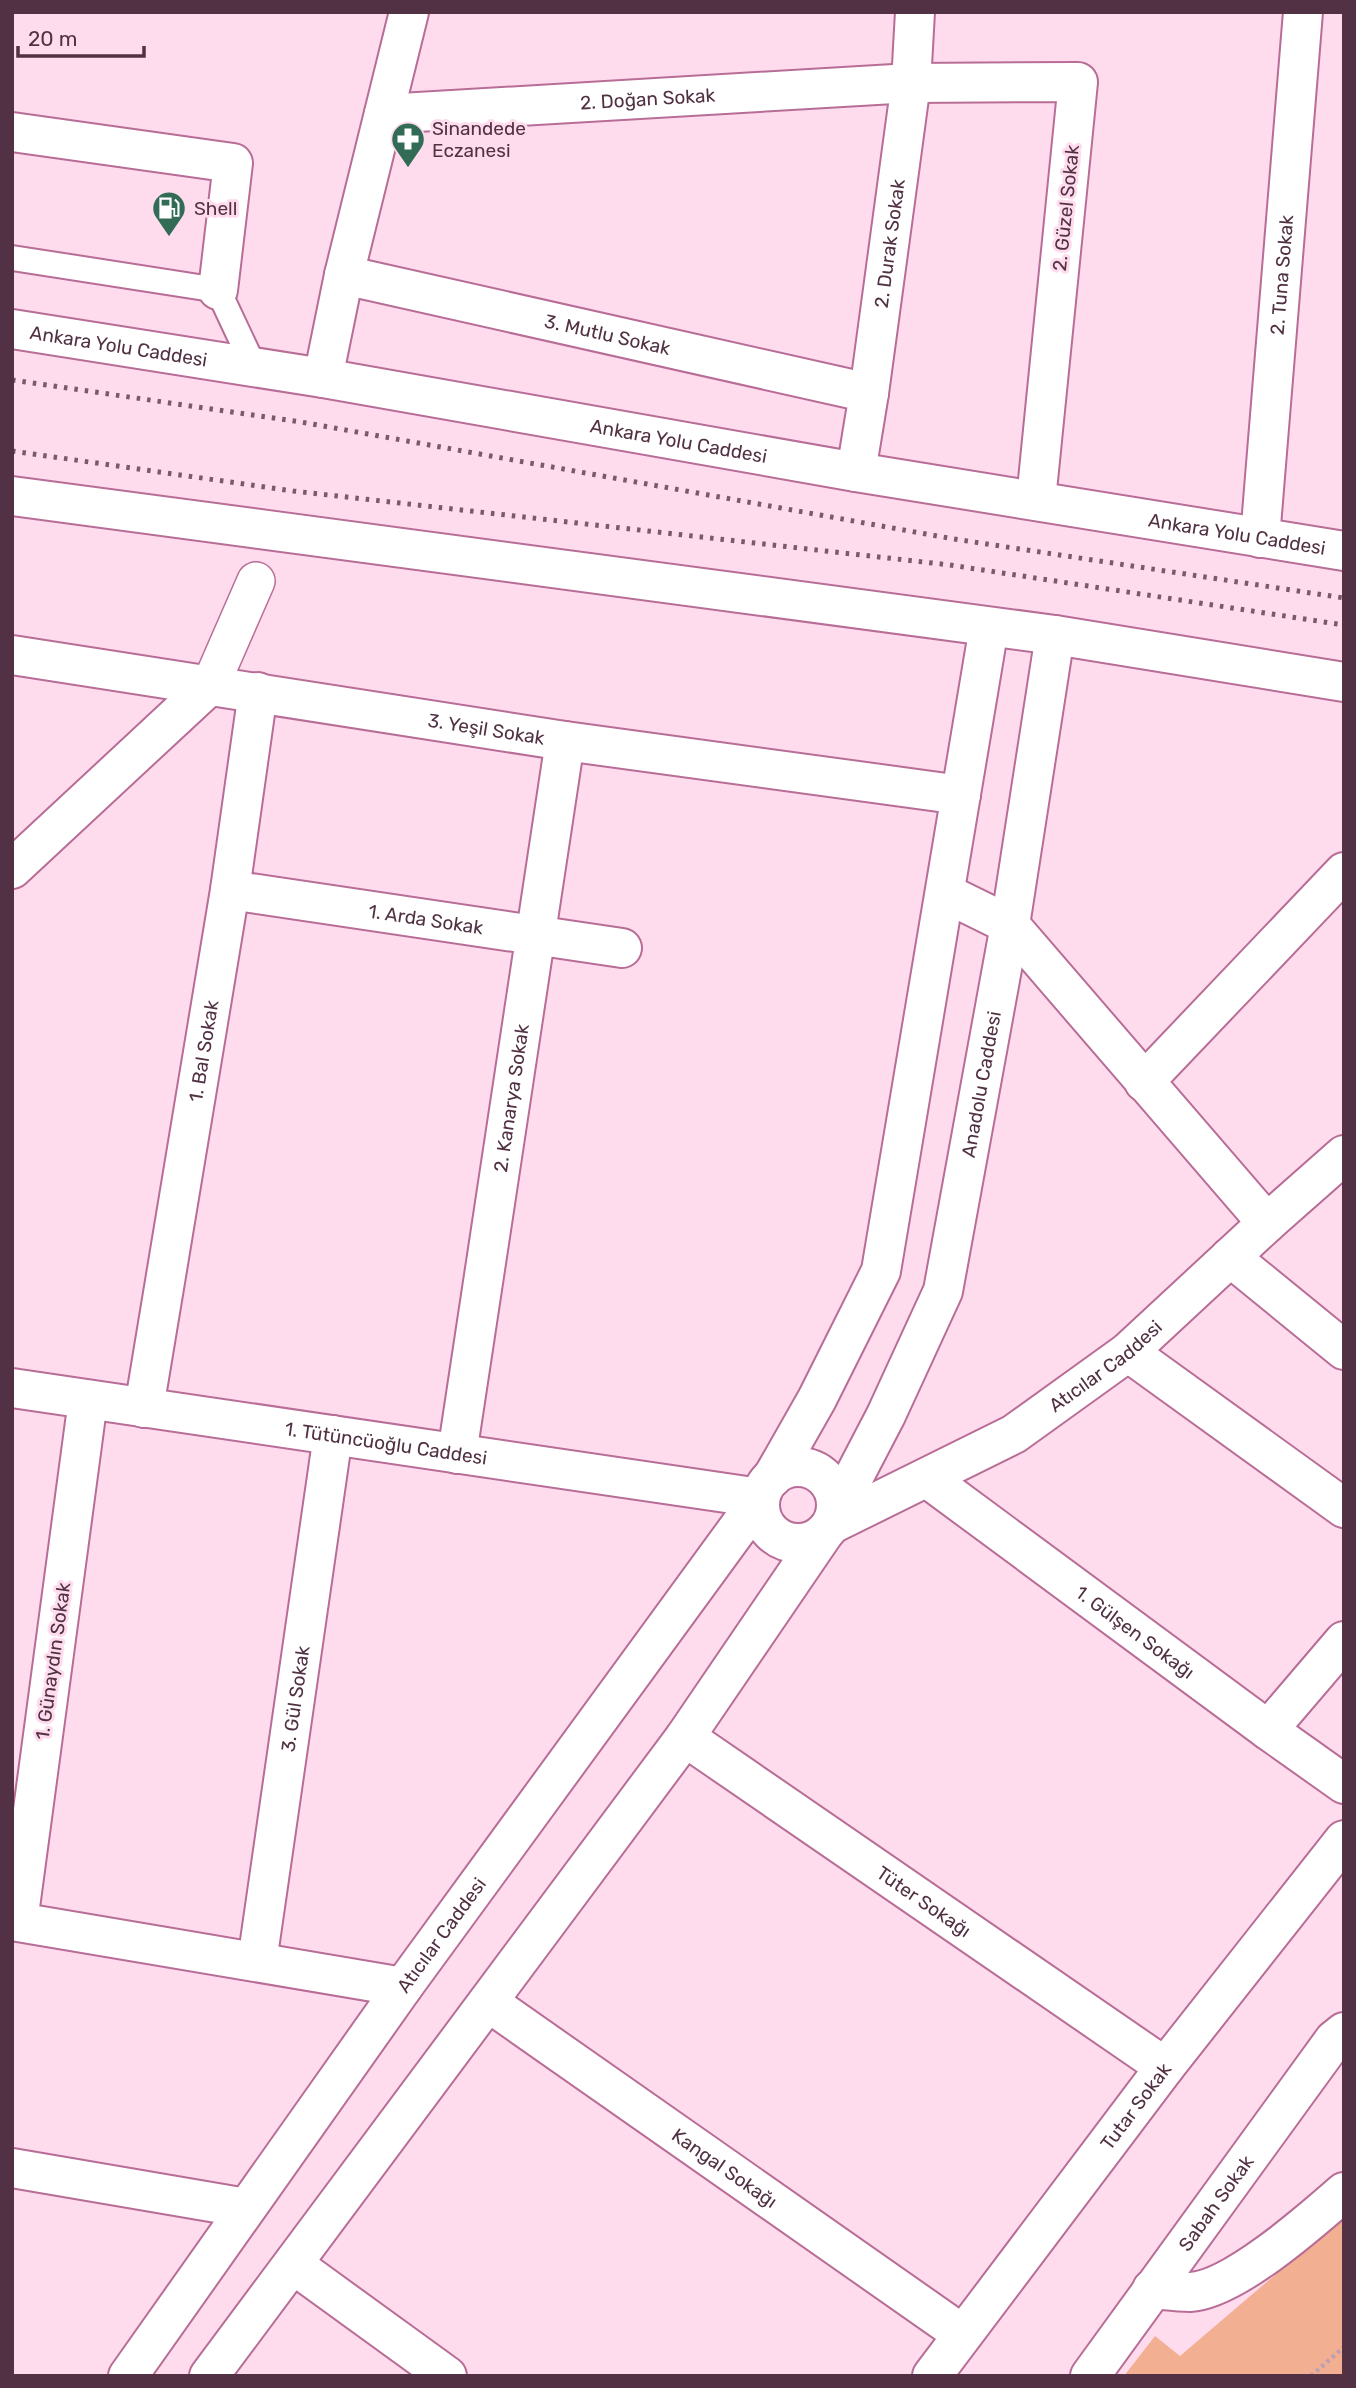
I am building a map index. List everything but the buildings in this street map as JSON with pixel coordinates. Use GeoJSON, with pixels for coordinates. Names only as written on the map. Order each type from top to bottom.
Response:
{"type":"FeatureCollection","features":[{"type":"Feature","properties":{"kind":"main road"},"geometry":{"type":"LineString","coordinates":[[323,378],[344,275],[409,12]]}},
{"type":"Feature","properties":{"kind":"main road","name":"2. Durak Sokak"},"geometry":{"type":"LineString","coordinates":[[856,472],[911,83],[915,12]]}},
{"type":"Feature","properties":{"kind":"main road","name":"2. Tuna Sokak"},"geometry":{"type":"LineString","coordinates":[[1260,538],[1303,12]]}},
{"type":"Feature","properties":{"kind":"main road","name":"2. Güzel Sokak"},"geometry":{"type":"LineString","coordinates":[[911,83],[1078,82],[1036,500]]}},
{"type":"Feature","properties":{"kind":"main road","name":"2. Doğan Sokak"},"geometry":{"type":"LineString","coordinates":[[384,114],[911,83]]}},
{"type":"Feature","properties":{"kind":"main road"},"geometry":{"type":"LineString","coordinates":[[12,132],[233,163],[218,290]]}},
{"type":"Feature","properties":{"kind":"main road","name":"3. Mutlu Sokak"},"geometry":{"type":"LineString","coordinates":[[344,275],[869,393]]}},
{"type":"Feature","properties":{"kind":"main road","name":"Ankara Yolu Caddesi"},"geometry":{"type":"LineString","coordinates":[[12,329],[323,378],[856,472],[1344,551]]}},
{"type":"Feature","properties":{"kind":"main road"},"geometry":{"type":"LineString","coordinates":[[12,496],[1055,635],[1344,682]]}},
{"type":"Feature","properties":{"kind":"main road"},"geometry":{"type":"LineString","coordinates":[[766,1488],[785,1469],[811,1469],[831,1486],[835,1498],[831,1523],[814,1540],[790,1543],[769,1531],[760,1510],[766,1488],[817,1399],[881,1271],[989,627]]}},
{"type":"Feature","properties":{"kind":"main road","name":"Anadolu Caddesi"},"geometry":{"type":"LineString","coordinates":[[831,1523],[886,1415],[943,1291],[1010,925],[1055,635]]}},
{"type":"Feature","properties":{"kind":"main road","name":"3. Yeşil Sokak"},"geometry":{"type":"LineString","coordinates":[[12,655],[565,741],[961,795]]}},
{"type":"Feature","properties":{"kind":"main road"},"geometry":{"type":"LineString","coordinates":[[12,869],[211,684]]}},
{"type":"Feature","properties":{"kind":"main road","name":"1. Bal Sokak"},"geometry":{"type":"LineString","coordinates":[[145,1408],[230,890],[258,692]]}},
{"type":"Feature","properties":{"kind":"main road","name":"2. Kanarya Sokak"},"geometry":{"type":"LineString","coordinates":[[457,1454],[565,741]]}},
{"type":"Feature","properties":{"kind":"main road"},"geometry":{"type":"LineString","coordinates":[[1144,1082],[1344,872]]}},
{"type":"Feature","properties":{"kind":"main road","name":"1. Arda Sokak"},"geometry":{"type":"LineString","coordinates":[[230,890],[622,947]]}},
{"type":"Feature","properties":{"kind":"main road"},"geometry":{"type":"LineString","coordinates":[[945,893],[1010,925],[1267,1223]]}},
{"type":"Feature","properties":{"kind":"main road","name":"Atıcılar Caddesi"},"geometry":{"type":"LineString","coordinates":[[209,2376],[685,1737],[831,1523],[1014,1434],[1128,1352],[1344,1155]]}},
{"type":"Feature","properties":{"kind":"main road"},"geometry":{"type":"LineString","coordinates":[[1230,1257],[1344,1350]]}},
{"type":"Feature","properties":{"kind":"main road"},"geometry":{"type":"LineString","coordinates":[[1128,1352],[1344,1508]]}},
{"type":"Feature","properties":{"kind":"main road","name":"1. Tütüncüoğlu Caddesi"},"geometry":{"type":"LineString","coordinates":[[12,1388],[457,1454],[766,1488]]}},
{"type":"Feature","properties":{"kind":"main road","name":"1. Günaydın Sokak"},"geometry":{"type":"LineString","coordinates":[[88,1400],[18,1922],[257,1962]]}},
{"type":"Feature","properties":{"kind":"main road","name":"3. Gül Sokak"},"geometry":{"type":"LineString","coordinates":[[257,1962],[333,1436]]}},
{"type":"Feature","properties":{"kind":"main road","name":"1. Gülşen Sokağı"},"geometry":{"type":"LineString","coordinates":[[927,1478],[1344,1784]]}},
{"type":"Feature","properties":{"kind":"main road","name":"Atıcılar Caddesi"},"geometry":{"type":"LineString","coordinates":[[128,2376],[403,1987],[766,1488]]}},
{"type":"Feature","properties":{"kind":"main road"},"geometry":{"type":"LineString","coordinates":[[1268,1730],[1344,1641]]}},
{"type":"Feature","properties":{"kind":"main road","name":"Tüter Sokağı"},"geometry":{"type":"LineString","coordinates":[[685,1737],[1165,2067]]}},
{"type":"Feature","properties":{"kind":"main road","name":"Tutar Sokak"},"geometry":{"type":"LineString","coordinates":[[932,2376],[1165,2067],[1344,1840]]}},
{"type":"Feature","properties":{"kind":"main road"},"geometry":{"type":"LineString","coordinates":[[257,1962],[403,1987]]}},
{"type":"Feature","properties":{"kind":"main road","name":"Kangal Sokağı"},"geometry":{"type":"LineString","coordinates":[[488,2002],[962,2334]]}},
{"type":"Feature","properties":{"kind":"main road","name":"Sabah Sokak"},"geometry":{"type":"LineString","coordinates":[[1090,2376],[1334,2040],[1344,2032]]}},
{"type":"Feature","properties":{"kind":"main road"},"geometry":{"type":"LineString","coordinates":[[12,2168],[246,2208]]}},
{"type":"Feature","properties":{"kind":"main road"},"geometry":{"type":"LineString","coordinates":[[1152,2289],[1191,2292],[1218,2285],[1295,2236],[1344,2192]]}},
{"type":"Feature","properties":{"kind":"main road"},"geometry":{"type":"LineString","coordinates":[[293,2265],[447,2376]]}},
{"type":"Feature","properties":{"kind":"street"},"geometry":{"type":"LineString","coordinates":[[211,684],[256,581]]}},
{"type":"Feature","properties":{"kind":"lane"},"geometry":{"type":"LineString","coordinates":[[12,258],[218,290],[255,369]]}},
{"type":"Feature","properties":{"kind":"path"},"geometry":{"type":"LineString","coordinates":[[1311,2376],[1344,2347]]}},
{"type":"Feature","properties":{"kind":"shaded area"},"geometry":{"type":"Polygon","coordinates":[[[1344,2216],[1344,2376],[1124,2376],[1155,2336],[1180,2356],[1344,2216]]]}},
{"type":"Feature","properties":{"kind":"railway"},"geometry":{"type":"LineString","coordinates":[[12,380],[301,422],[954,539],[1344,598]]}},
{"type":"Feature","properties":{"kind":"railway"},"geometry":{"type":"LineString","coordinates":[[12,451],[293,491],[950,565],[1344,625]]}},
{"type":"Feature","properties":{"kind":"place","name":"Sinandede Eczanesi"},"geometry":{"type":"Point","coordinates":[408,169]}},
{"type":"Feature","properties":{"kind":"place","name":"Shell"},"geometry":{"type":"Point","coordinates":[169,238]}}]}
